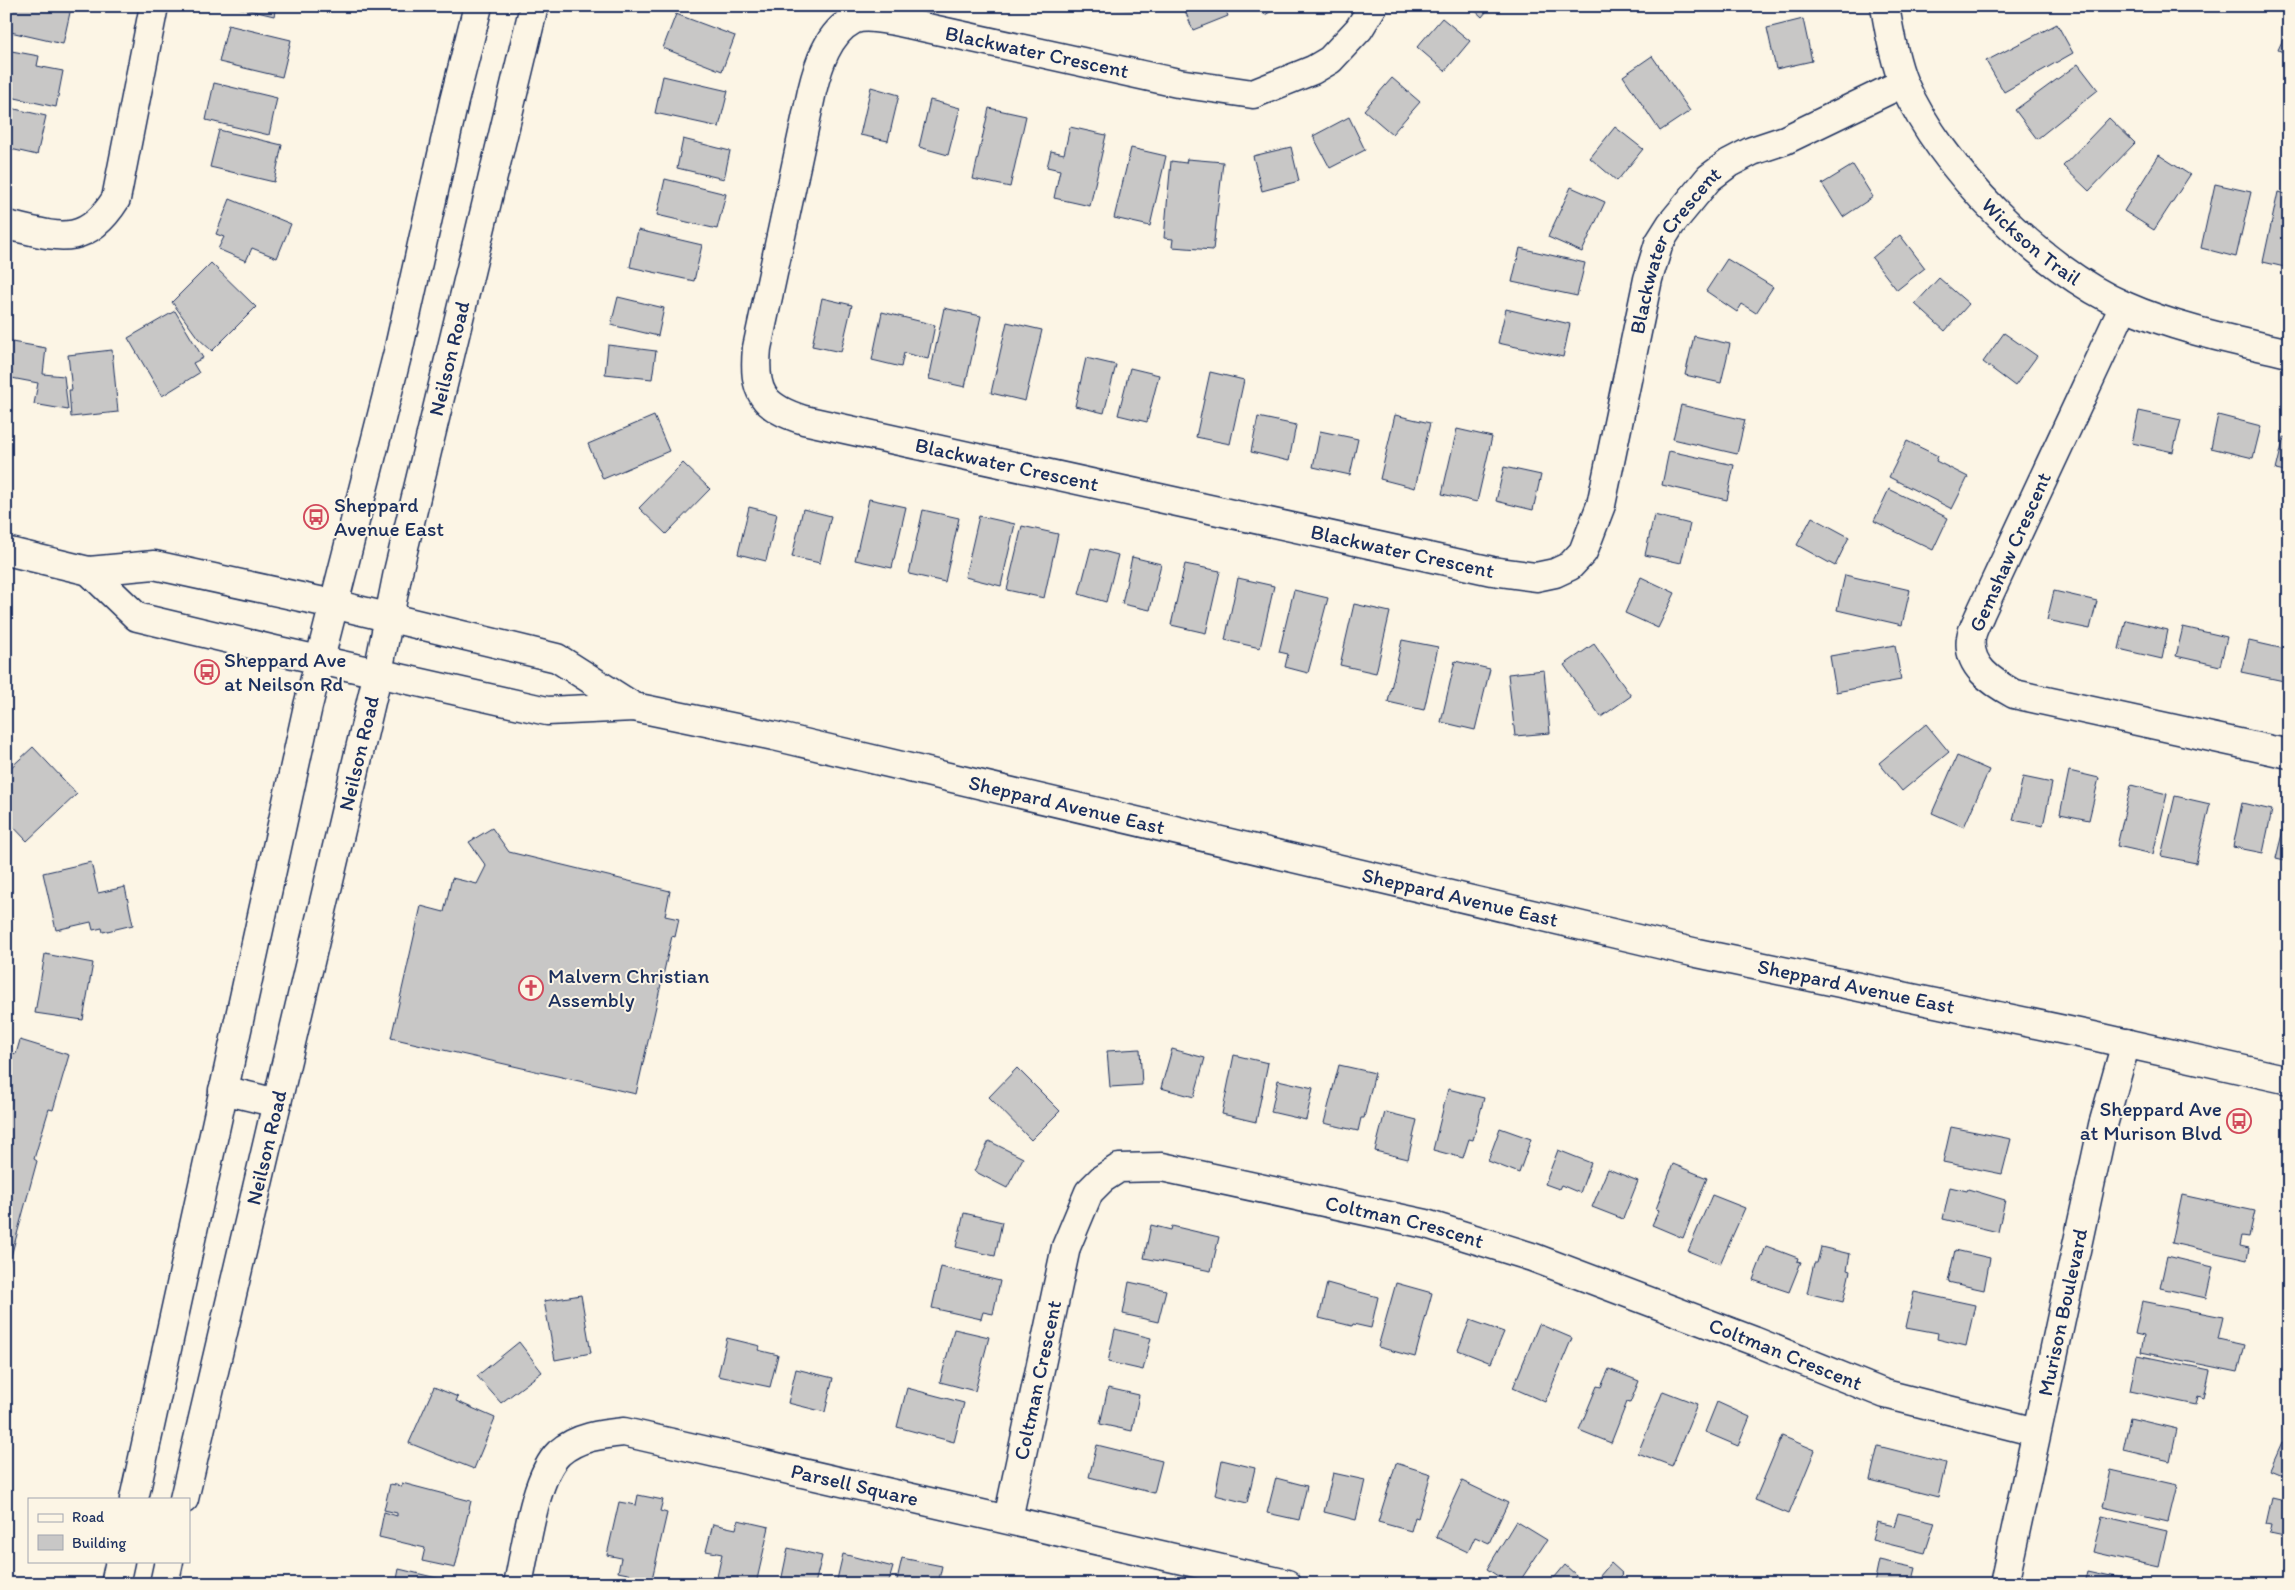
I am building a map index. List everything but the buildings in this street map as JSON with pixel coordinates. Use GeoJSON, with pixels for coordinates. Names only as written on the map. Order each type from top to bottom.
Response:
{"type":"FeatureCollection","features":[{"type":"Feature","properties":{"kind":"street"},"geometry":{"type":"LineString","coordinates":[[6,225],[56,236],[72,236],[104,218],[116,199],[154,6]]}},
{"type":"Feature","properties":{"kind":"street"},"geometry":{"type":"LineString","coordinates":[[134,1498],[223,1090],[320,659],[398,352],[454,100],[478,6]]}},
{"type":"Feature","properties":{"kind":"street","name":"Neilson Road"},"geometry":{"type":"LineString","coordinates":[[184,1498],[378,672],[388,618],[534,6]]}},
{"type":"Feature","properties":{"kind":"street","name":"Blackwater Crescent"},"geometry":{"type":"LineString","coordinates":[[1373,6],[1359,29],[1330,60],[1313,70],[1253,94],[1178,83],[900,22],[872,18],[853,20],[831,43],[819,62],[757,348],[755,369],[767,402],[782,412],[804,420],[1492,571],[1536,577],[1555,573],[1570,566],[1583,552],[1601,505],[1648,279],[1659,243],[1671,224],[1709,178],[1729,163],[1752,151],[1785,140],[1903,83]]}},
{"type":"Feature","properties":{"kind":"street","name":"Wickson Trail"},"geometry":{"type":"LineString","coordinates":[[1885,6],[1888,28],[1903,83],[1938,142],[1955,166],[2010,226],[2049,260],[2087,286],[2124,306],[2190,330],[2289,353]]}},
{"type":"Feature","properties":{"kind":"street","name":"Gemshaw Crescent"},"geometry":{"type":"LineString","coordinates":[[2124,306],[1981,612],[1971,637],[1971,653],[1978,668],[1995,684],[2014,694],[2289,754]]}},
{"type":"Feature","properties":{"kind":"street","name":"Sheppard Avenue East"},"geometry":{"type":"LineString","coordinates":[[6,551],[89,571],[154,564],[333,604],[556,658],[634,707]]}},
{"type":"Feature","properties":{"kind":"street","name":"Sheppard Avenue East"},"geometry":{"type":"LineString","coordinates":[[89,571],[137,616],[320,659],[547,711],[634,707],[774,736],[1697,953],[2126,1043],[2289,1080]]}},
{"type":"Feature","properties":{"kind":"street","name":"Murison Boulevard"},"geometry":{"type":"LineString","coordinates":[[2004,1584],[2103,1125],[2126,1043]]}},
{"type":"Feature","properties":{"kind":"street"},"geometry":{"type":"LineString","coordinates":[[223,1090],[277,1103]]}},
{"type":"Feature","properties":{"kind":"street","name":"Coltman Crescent"},"geometry":{"type":"LineString","coordinates":[[1008,1519],[1066,1247],[1089,1192],[1102,1179],[1119,1168],[1162,1167],[1426,1224],[1532,1257],[1754,1341],[1885,1394],[2036,1432]]}},
{"type":"Feature","properties":{"kind":"street","name":"Parsell Square"},"geometry":{"type":"LineString","coordinates":[[518,1584],[538,1492],[551,1463],[572,1444],[601,1434],[624,1432],[1287,1584]]}},
{"type":"Feature","properties":{"kind":"street"},"geometry":{"type":"LineString","coordinates":[[115,1584],[120,1562]]}},
{"type":"Feature","properties":{"kind":"street"},"geometry":{"type":"LineString","coordinates":[[164,1584],[169,1562]]}},
{"type":"Feature","properties":{"kind":"place","name":"Sheppard Avenue East"},"geometry":{"type":"Point","coordinates":[316,517]}},
{"type":"Feature","properties":{"kind":"place","name":"Sheppard Ave at Neilson Rd"},"geometry":{"type":"Point","coordinates":[207,672]}},
{"type":"Feature","properties":{"kind":"place","name":"Malvern Christian Assembly"},"geometry":{"type":"Point","coordinates":[531,988]}},
{"type":"Feature","properties":{"kind":"place","name":"Sheppard Ave at Murison Blvd"},"geometry":{"type":"Point","coordinates":[2239,1121]}}]}
